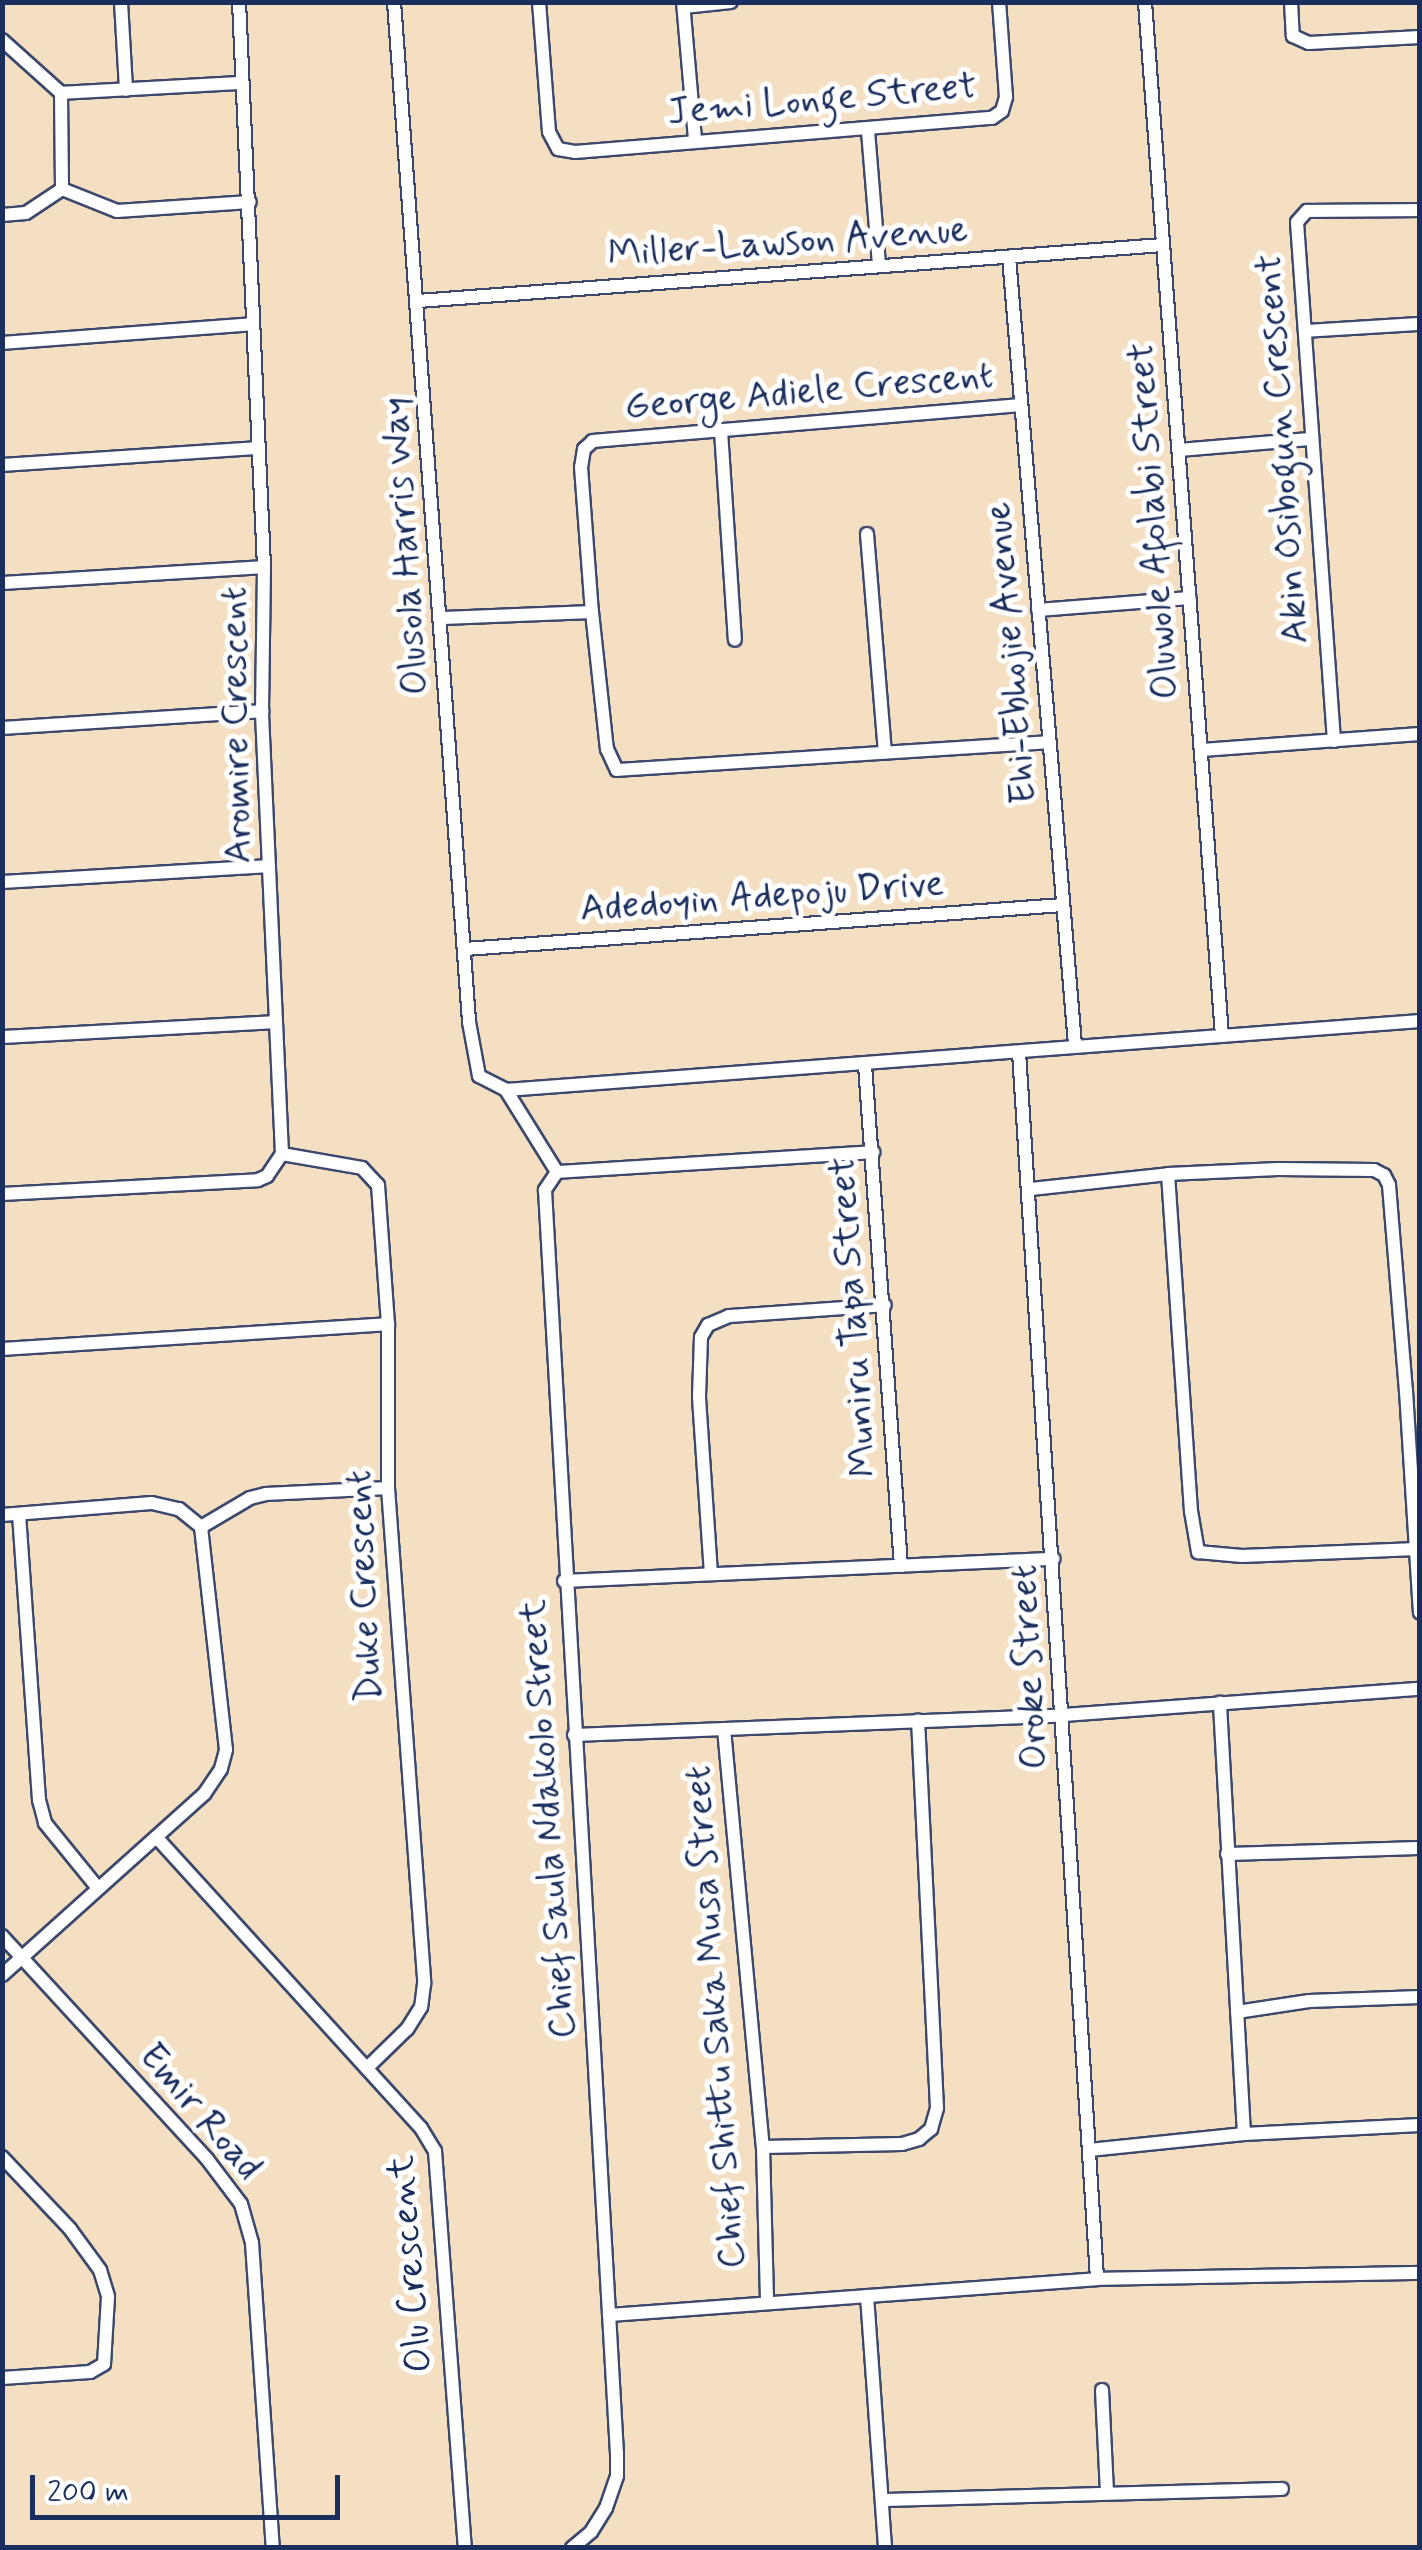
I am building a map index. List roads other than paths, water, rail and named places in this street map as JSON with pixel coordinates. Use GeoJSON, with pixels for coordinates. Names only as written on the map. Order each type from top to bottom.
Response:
{"type":"FeatureCollection","features":[{"type":"Feature","properties":{"kind":"street"},"geometry":{"type":"LineString","coordinates":[[121,2],[126,90]]}},
{"type":"Feature","properties":{"kind":"street","name":"Aromire Crescent"},"geometry":{"type":"LineString","coordinates":[[239,2],[264,568],[262,711],[282,1154]]}},
{"type":"Feature","properties":{"kind":"street","name":"Olusola Harris Way"},"geometry":{"type":"LineString","coordinates":[[394,2],[474,1065],[486,1080],[506,1090]]}},
{"type":"Feature","properties":{"kind":"street","name":"Jemi Longe Street"},"geometry":{"type":"LineString","coordinates":[[540,2],[549,132],[558,150],[575,152],[695,140],[981,122],[998,116],[1006,97],[999,2]]}},
{"type":"Feature","properties":{"kind":"street"},"geometry":{"type":"LineString","coordinates":[[695,140],[684,5],[731,2]]}},
{"type":"Feature","properties":{"kind":"street","name":"Oluwole Afolabi Street"},"geometry":{"type":"LineString","coordinates":[[1146,2],[1222,1036]]}},
{"type":"Feature","properties":{"kind":"street"},"geometry":{"type":"LineString","coordinates":[[1291,2],[1294,36],[1309,43],[1420,36]]}},
{"type":"Feature","properties":{"kind":"street"},"geometry":{"type":"LineString","coordinates":[[2,40],[61,93],[242,83]]}},
{"type":"Feature","properties":{"kind":"street"},"geometry":{"type":"LineString","coordinates":[[61,93],[62,189]]}},
{"type":"Feature","properties":{"kind":"street"},"geometry":{"type":"LineString","coordinates":[[868,131],[879,266]]}},
{"type":"Feature","properties":{"kind":"street"},"geometry":{"type":"LineString","coordinates":[[62,189],[117,210],[250,202]]}},
{"type":"Feature","properties":{"kind":"street"},"geometry":{"type":"LineString","coordinates":[[2,215],[26,213],[62,189]]}},
{"type":"Feature","properties":{"kind":"street","name":"Akin Osibogun Crescent"},"geometry":{"type":"LineString","coordinates":[[1334,741],[1310,439],[1300,214],[1420,210]]}},
{"type":"Feature","properties":{"kind":"street","name":"Miller-Lawson Avenue"},"geometry":{"type":"LineString","coordinates":[[418,301],[1164,245]]}},
{"type":"Feature","properties":{"kind":"street","name":"Ehi-Ebhojie Avenue"},"geometry":{"type":"LineString","coordinates":[[1008,257],[1075,1044]]}},
{"type":"Feature","properties":{"kind":"street"},"geometry":{"type":"LineString","coordinates":[[2,343],[252,324]]}},
{"type":"Feature","properties":{"kind":"street"},"geometry":{"type":"LineString","coordinates":[[1305,331],[1420,324]]}},
{"type":"Feature","properties":{"kind":"street","name":"George Adiele Crescent"},"geometry":{"type":"LineString","coordinates":[[1021,405],[593,441],[584,450],[592,612],[607,748],[617,770],[1049,742]]}},
{"type":"Feature","properties":{"kind":"street"},"geometry":{"type":"LineString","coordinates":[[721,430],[736,640]]}},
{"type":"Feature","properties":{"kind":"street"},"geometry":{"type":"LineString","coordinates":[[1178,450],[1310,439]]}},
{"type":"Feature","properties":{"kind":"street"},"geometry":{"type":"LineString","coordinates":[[2,465],[257,448]]}},
{"type":"Feature","properties":{"kind":"street"},"geometry":{"type":"LineString","coordinates":[[867,534],[884,752]]}},
{"type":"Feature","properties":{"kind":"street"},"geometry":{"type":"LineString","coordinates":[[2,583],[264,568]]}},
{"type":"Feature","properties":{"kind":"street"},"geometry":{"type":"LineString","coordinates":[[1038,610],[1190,598]]}},
{"type":"Feature","properties":{"kind":"street"},"geometry":{"type":"LineString","coordinates":[[442,618],[592,612]]}},
{"type":"Feature","properties":{"kind":"street"},"geometry":{"type":"LineString","coordinates":[[2,728],[262,711]]}},
{"type":"Feature","properties":{"kind":"street"},"geometry":{"type":"LineString","coordinates":[[1201,750],[1420,734]]}},
{"type":"Feature","properties":{"kind":"street"},"geometry":{"type":"LineString","coordinates":[[2,882],[269,866]]}},
{"type":"Feature","properties":{"kind":"street","name":"Adedoyin Adepoju Drive"},"geometry":{"type":"LineString","coordinates":[[465,949],[1063,905]]}},
{"type":"Feature","properties":{"kind":"street"},"geometry":{"type":"LineString","coordinates":[[873,1152],[557,1172],[506,1090],[607,1079],[866,1065],[1075,1044],[1420,1020]]}},
{"type":"Feature","properties":{"kind":"street"},"geometry":{"type":"LineString","coordinates":[[2,1037],[276,1022]]}},
{"type":"Feature","properties":{"kind":"street","name":"Oroke Street"},"geometry":{"type":"LineString","coordinates":[[1019,1052],[1031,1189],[1097,2279]]}},
{"type":"Feature","properties":{"kind":"street","name":"Muniru Tapa Street"},"geometry":{"type":"LineString","coordinates":[[866,1065],[902,1566]]}},
{"type":"Feature","properties":{"kind":"street"},"geometry":{"type":"LineString","coordinates":[[2,1194],[258,1180],[268,1176],[282,1154]]}},
{"type":"Feature","properties":{"kind":"street","name":"Duke Crescent"},"geometry":{"type":"LineString","coordinates":[[282,1154],[346,1164],[374,1176],[388,1324],[388,1488],[424,1984],[421,2007],[407,2028],[367,2068]]}},
{"type":"Feature","properties":{"kind":"street"},"geometry":{"type":"LineString","coordinates":[[1031,1189],[1168,1174],[1278,1169],[1374,1170],[1384,1175],[1390,1204],[1420,1613]]}},
{"type":"Feature","properties":{"kind":"street","name":"Chief Saula Ndakolo Street"},"geometry":{"type":"LineString","coordinates":[[557,1172],[545,1190],[617,2476],[606,2508],[591,2532],[572,2548]]}},
{"type":"Feature","properties":{"kind":"street"},"geometry":{"type":"LineString","coordinates":[[1168,1174],[1191,1511],[1198,1552],[1242,1556],[1417,1549]]}},
{"type":"Feature","properties":{"kind":"street"},"geometry":{"type":"LineString","coordinates":[[711,1574],[699,1397],[701,1337],[708,1325],[729,1316],[886,1304]]}},
{"type":"Feature","properties":{"kind":"street"},"geometry":{"type":"LineString","coordinates":[[2,1349],[388,1324]]}},
{"type":"Feature","properties":{"kind":"street"},"geometry":{"type":"LineString","coordinates":[[201,1527],[250,1498],[266,1494],[388,1488]]}},
{"type":"Feature","properties":{"kind":"street"},"geometry":{"type":"LineString","coordinates":[[2,1515],[152,1503],[179,1510],[201,1527],[226,1750],[220,1769],[204,1794],[2,1975]]}},
{"type":"Feature","properties":{"kind":"street"},"geometry":{"type":"LineString","coordinates":[[20,1514],[38,1800],[44,1823],[97,1887]]}},
{"type":"Feature","properties":{"kind":"street"},"geometry":{"type":"LineString","coordinates":[[564,1581],[1054,1559]]}},
{"type":"Feature","properties":{"kind":"street"},"geometry":{"type":"LineString","coordinates":[[574,1735],[1063,1714],[1420,1689]]}},
{"type":"Feature","properties":{"kind":"street"},"geometry":{"type":"LineString","coordinates":[[1220,1703],[1244,2134]]}},
{"type":"Feature","properties":{"kind":"street"},"geometry":{"type":"LineString","coordinates":[[763,2146],[902,2144],[920,2139],[931,2129],[937,2108],[918,1720]]}},
{"type":"Feature","properties":{"kind":"street","name":"Chief Shittu Saka Musa Street"},"geometry":{"type":"LineString","coordinates":[[724,1729],[763,2146],[767,2301]]}},
{"type":"Feature","properties":{"kind":"street","name":"Olu Crescent"},"geometry":{"type":"LineString","coordinates":[[158,1839],[367,2068],[436,2150],[465,2548]]}},
{"type":"Feature","properties":{"kind":"street"},"geometry":{"type":"LineString","coordinates":[[1228,1854],[1420,1848]]}},
{"type":"Feature","properties":{"kind":"street","name":"Emir Road"},"geometry":{"type":"LineString","coordinates":[[2,1936],[207,2159],[242,2204],[252,2243],[273,2548]]}},
{"type":"Feature","properties":{"kind":"street"},"geometry":{"type":"LineString","coordinates":[[1237,2012],[1309,2001],[1420,1997]]}},
{"type":"Feature","properties":{"kind":"street"},"geometry":{"type":"LineString","coordinates":[[1089,2150],[1244,2134],[1420,2126]]}},
{"type":"Feature","properties":{"kind":"street"},"geometry":{"type":"LineString","coordinates":[[2,2378],[90,2372],[104,2364],[108,2347],[108,2297],[100,2270],[70,2229],[5,2166]]}},
{"type":"Feature","properties":{"kind":"street"},"geometry":{"type":"LineString","coordinates":[[609,2314],[1097,2279],[1420,2273]]}},
{"type":"Feature","properties":{"kind":"street"},"geometry":{"type":"LineString","coordinates":[[867,2296],[884,2548]]}},
{"type":"Feature","properties":{"kind":"street"},"geometry":{"type":"LineString","coordinates":[[1102,2390],[1107,2492]]}},
{"type":"Feature","properties":{"kind":"street"},"geometry":{"type":"LineString","coordinates":[[883,2500],[1282,2489]]}}]}
